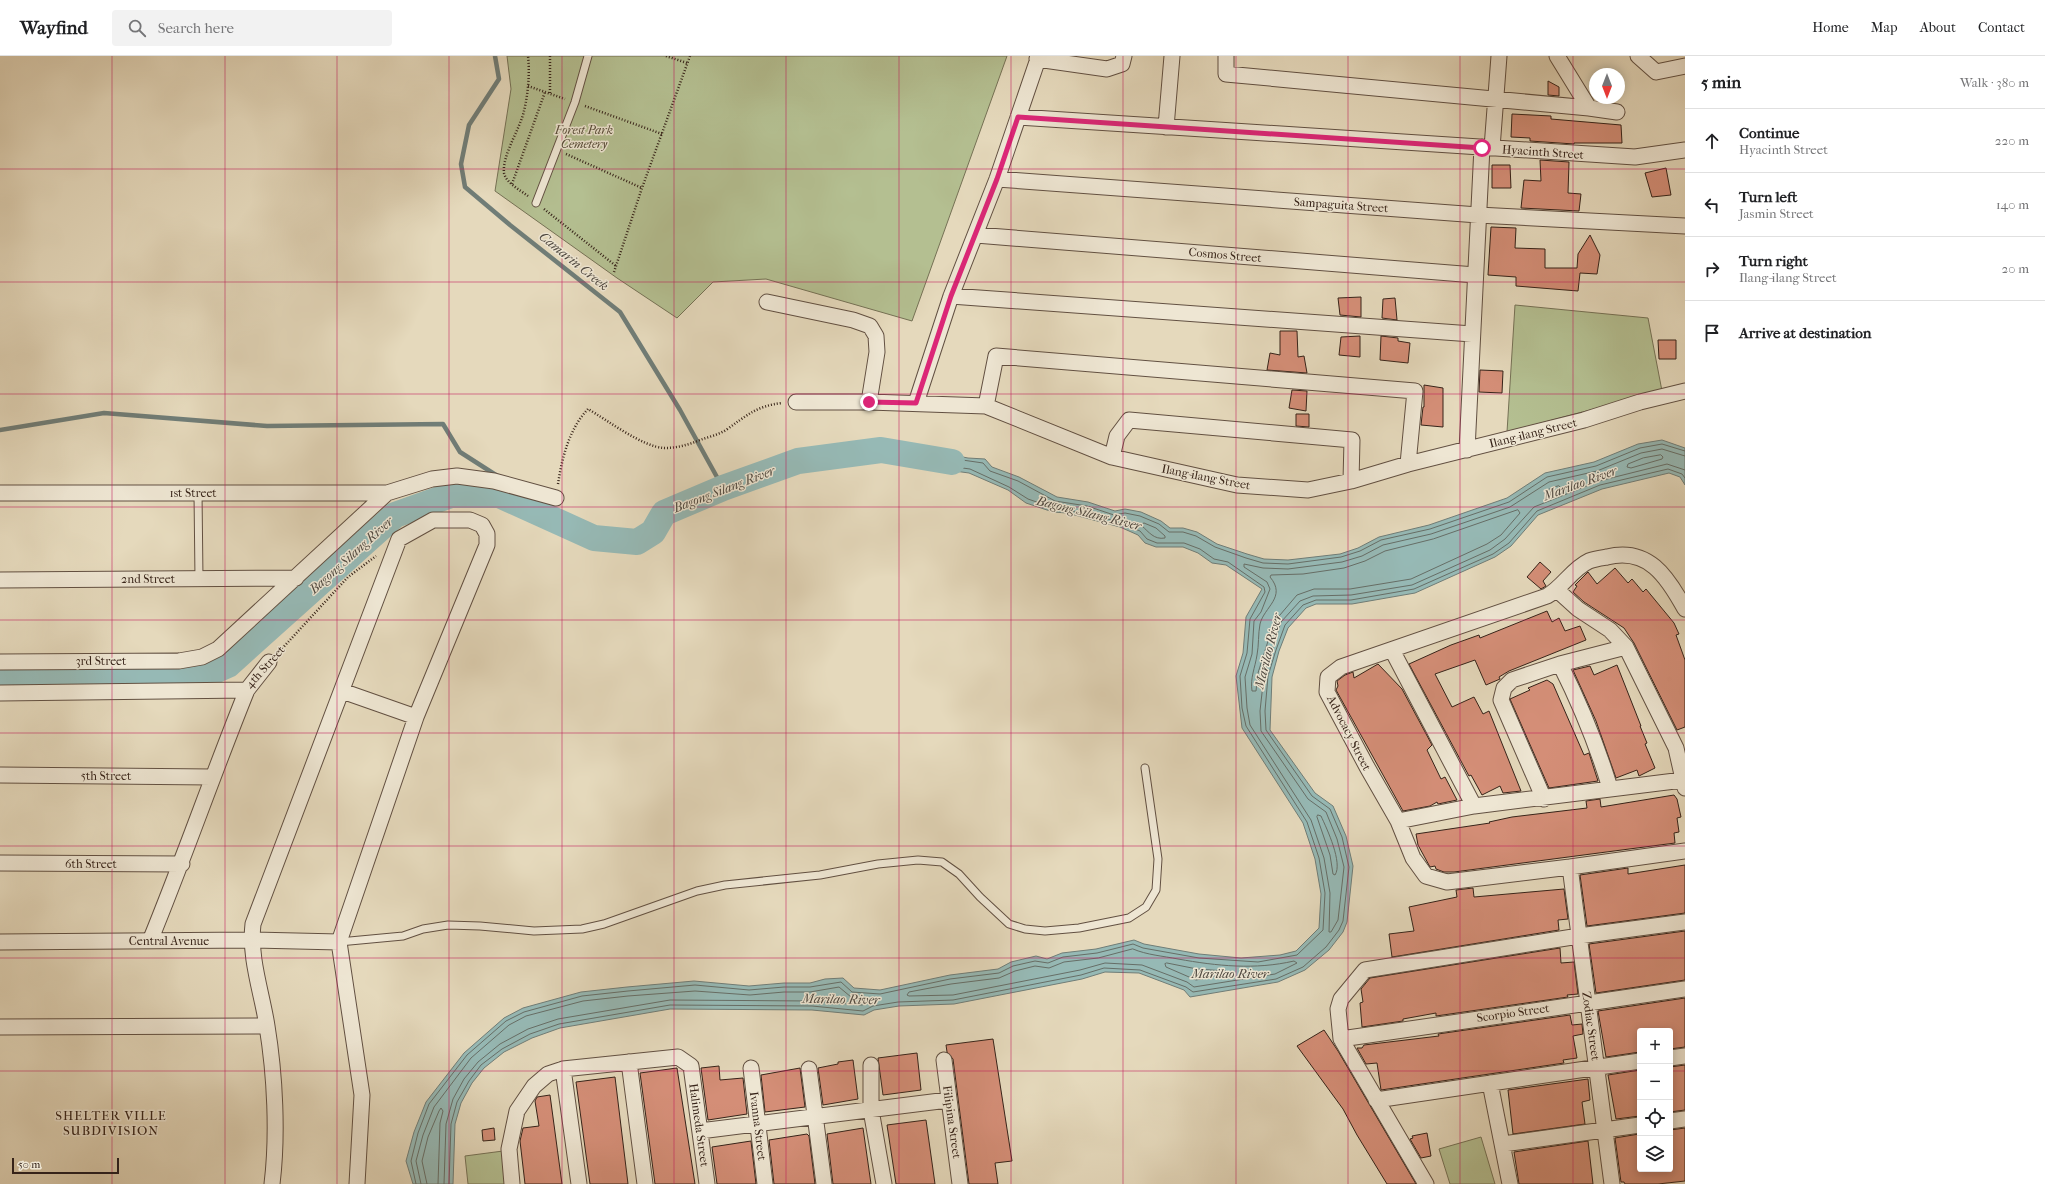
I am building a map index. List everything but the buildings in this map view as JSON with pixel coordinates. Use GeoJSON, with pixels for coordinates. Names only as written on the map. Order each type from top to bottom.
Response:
{"type":"FeatureCollection","features":[{"type":"Feature","properties":{"kind":"street"},"geometry":{"type":"LineString","coordinates":[[916,403],[951,296],[997,179],[1038,58],[1107,69],[1122,64],[1124,56]]}},
{"type":"Feature","properties":{"kind":"street"},"geometry":{"type":"LineString","coordinates":[[1166,127],[1172,56]]}},
{"type":"Feature","properties":{"kind":"street"},"geometry":{"type":"LineString","coordinates":[[1226,56],[1226,74],[1496,98],[1617,112]]}},
{"type":"Feature","properties":{"kind":"street"},"geometry":{"type":"LineString","coordinates":[[1467,450],[1478,215],[1487,148],[1496,98],[1499,56]]}},
{"type":"Feature","properties":{"kind":"street"},"geometry":{"type":"LineString","coordinates":[[1557,56],[1588,108]]}},
{"type":"Feature","properties":{"kind":"street"},"geometry":{"type":"LineString","coordinates":[[1638,56],[1656,72],[1685,66]]}},
{"type":"Feature","properties":{"kind":"street","name":"Hyacinth Street"},"geometry":{"type":"LineString","coordinates":[[1018,117],[1635,157],[1685,150]]}},
{"type":"Feature","properties":{"kind":"street","name":"Sampaguita Street"},"geometry":{"type":"LineString","coordinates":[[997,179],[1478,215],[1685,226]]}},
{"type":"Feature","properties":{"kind":"street","name":"Cosmos Street"},"geometry":{"type":"LineString","coordinates":[[976,235],[1475,275]]}},
{"type":"Feature","properties":{"kind":"street"},"geometry":{"type":"LineString","coordinates":[[951,296],[1472,334]]}},
{"type":"Feature","properties":{"kind":"street"},"geometry":{"type":"LineString","coordinates":[[767,302],[852,320],[870,326],[876,336],[877,352],[869,402]]}},
{"type":"Feature","properties":{"kind":"street"},"geometry":{"type":"LineString","coordinates":[[986,406],[996,356],[1415,391],[1408,464]]}},
{"type":"Feature","properties":{"kind":"street","name":"Ilang-ilang Street"},"geometry":{"type":"LineString","coordinates":[[796,402],[869,402],[986,406],[1112,457],[1237,485],[1308,490],[1351,481],[1408,464],[1584,420],[1685,387]]}},
{"type":"Feature","properties":{"kind":"street"},"geometry":{"type":"LineString","coordinates":[[1112,457],[1117,436],[1129,420],[1352,440],[1351,481]]}},
{"type":"Feature","properties":{"kind":"street"},"geometry":{"type":"LineString","coordinates":[[296,578],[387,494],[432,479],[457,476],[494,481],[556,498]]}},
{"type":"Feature","properties":{"kind":"street","name":"1st Street"},"geometry":{"type":"LineString","coordinates":[[0,493],[387,494]]}},
{"type":"Feature","properties":{"kind":"street"},"geometry":{"type":"LineString","coordinates":[[272,1184],[275,1088],[267,1026],[251,940],[253,924],[399,539],[432,520],[470,520],[482,525],[487,534],[487,545],[416,717],[339,942],[362,1095],[357,1184]]}},
{"type":"Feature","properties":{"kind":"street","name":"Advocacy Street"},"geometry":{"type":"LineString","coordinates":[[1685,609],[1659,569],[1642,557],[1619,554],[1589,561],[1569,576],[1557,590],[1547,596],[1341,667],[1328,677],[1327,692],[1398,821],[1413,858],[1426,876],[1447,882],[1685,851]]}},
{"type":"Feature","properties":{"kind":"street","name":"2nd Street"},"geometry":{"type":"LineString","coordinates":[[0,580],[296,578]]}},
{"type":"Feature","properties":{"kind":"street","name":"3rd Street"},"geometry":{"type":"LineString","coordinates":[[0,662],[179,661],[202,658],[218,649],[296,578]]}},
{"type":"Feature","properties":{"kind":"street"},"geometry":{"type":"LineString","coordinates":[[1398,821],[1474,806],[1544,798],[1610,788],[1684,784],[1680,746],[1626,647],[1610,630],[1578,609],[1557,590]]}},
{"type":"Feature","properties":{"kind":"street"},"geometry":{"type":"LineString","coordinates":[[1544,798],[1501,700],[1504,688],[1512,680],[1560,664],[1626,647]]}},
{"type":"Feature","properties":{"kind":"street"},"geometry":{"type":"LineString","coordinates":[[1392,650],[1474,806]]}},
{"type":"Feature","properties":{"kind":"street","name":"4th Street"},"geometry":{"type":"LineString","coordinates":[[0,693],[247,690],[269,662]]}},
{"type":"Feature","properties":{"kind":"street"},"geometry":{"type":"LineString","coordinates":[[1560,664],[1580,706],[1600,756],[1610,788]]}},
{"type":"Feature","properties":{"kind":"street"},"geometry":{"type":"LineString","coordinates":[[150,941],[182,864],[212,776],[247,690]]}},
{"type":"Feature","properties":{"kind":"street"},"geometry":{"type":"LineString","coordinates":[[342,691],[416,717]]}},
{"type":"Feature","properties":{"kind":"street","name":"5th Street"},"geometry":{"type":"LineString","coordinates":[[0,775],[212,776]]}},
{"type":"Feature","properties":{"kind":"street","name":"6th Street"},"geometry":{"type":"LineString","coordinates":[[0,863],[182,864]]}},
{"type":"Feature","properties":{"kind":"street","name":"Zodiac Street"},"geometry":{"type":"LineString","coordinates":[[1570,867],[1612,1184]]}},
{"type":"Feature","properties":{"kind":"street"},"geometry":{"type":"LineString","coordinates":[[1426,1184],[1341,1039],[1338,1009],[1341,999],[1365,970],[1579,936],[1685,922]]}},
{"type":"Feature","properties":{"kind":"street","name":"Central Avenue"},"geometry":{"type":"LineString","coordinates":[[0,942],[251,940],[339,942]]}},
{"type":"Feature","properties":{"kind":"street","name":"Scorpio Street"},"geometry":{"type":"LineString","coordinates":[[1341,1039],[1587,1002],[1685,989]]}},
{"type":"Feature","properties":{"kind":"street"},"geometry":{"type":"LineString","coordinates":[[0,1027],[267,1026]]}},
{"type":"Feature","properties":{"kind":"street"},"geometry":{"type":"LineString","coordinates":[[1673,1058],[1685,1056]]}},
{"type":"Feature","properties":{"kind":"street","name":"Halimeda Street"},"geometry":{"type":"LineString","coordinates":[[629,1062],[678,1057],[691,1066],[707,1184]]}},
{"type":"Feature","properties":{"kind":"street","name":"Filipina Street"},"geometry":{"type":"LineString","coordinates":[[944,1060],[960,1184]]}},
{"type":"Feature","properties":{"kind":"street"},"geometry":{"type":"LineString","coordinates":[[512,1184],[509,1149],[517,1111],[534,1086],[548,1074],[563,1069],[629,1062],[645,1184]]}},
{"type":"Feature","properties":{"kind":"street"},"geometry":{"type":"LineString","coordinates":[[1376,1100],[1490,1082],[1637,1062]]}},
{"type":"Feature","properties":{"kind":"street"},"geometry":{"type":"LineString","coordinates":[[871,1065],[871,1110],[884,1184]]}},
{"type":"Feature","properties":{"kind":"street","name":"Ivanna Street"},"geometry":{"type":"LineString","coordinates":[[750,1068],[766,1184]]}},
{"type":"Feature","properties":{"kind":"street"},"geometry":{"type":"LineString","coordinates":[[563,1069],[579,1184]]}},
{"type":"Feature","properties":{"kind":"street"},"geometry":{"type":"LineString","coordinates":[[809,1069],[817,1117],[824,1184]]}},
{"type":"Feature","properties":{"kind":"street"},"geometry":{"type":"LineString","coordinates":[[1490,1082],[1510,1184]]}},
{"type":"Feature","properties":{"kind":"street"},"geometry":{"type":"LineString","coordinates":[[700,1131],[948,1100]]}},
{"type":"Feature","properties":{"kind":"street"},"geometry":{"type":"LineString","coordinates":[[1673,1121],[1685,1119]]}},
{"type":"Feature","properties":{"kind":"street"},"geometry":{"type":"LineString","coordinates":[[1503,1144],[1637,1125]]}},
{"type":"Feature","properties":{"kind":"lane"},"geometry":{"type":"LineString","coordinates":[[536,203],[555,149],[575,102],[588,56]]}},
{"type":"Feature","properties":{"kind":"lane"},"geometry":{"type":"LineString","coordinates":[[198,493],[199,578]]}},
{"type":"Feature","properties":{"kind":"lane"},"geometry":{"type":"LineString","coordinates":[[339,942],[403,936],[423,929],[448,925],[480,926],[534,931],[582,929],[604,924],[678,897],[725,885],[820,876],[878,864],[918,860],[942,862],[959,874],[980,897],[1009,924],[1025,929],[1045,931],[1079,928],[1129,918],[1146,907],[1156,890],[1158,859],[1144,768]]}},
{"type":"Feature","properties":{"kind":"path"},"geometry":{"type":"LineString","coordinates":[[528,56],[528,86],[662,134]]}},
{"type":"Feature","properties":{"kind":"path"},"geometry":{"type":"LineString","coordinates":[[550,56],[550,94]]}},
{"type":"Feature","properties":{"kind":"path"},"geometry":{"type":"LineString","coordinates":[[666,56],[687,63]]}},
{"type":"Feature","properties":{"kind":"path"},"geometry":{"type":"LineString","coordinates":[[614,272],[642,188],[690,56]]}},
{"type":"Feature","properties":{"kind":"path"},"geometry":{"type":"LineString","coordinates":[[512,184],[545,92]]}},
{"type":"Feature","properties":{"kind":"path"},"geometry":{"type":"LineString","coordinates":[[555,149],[642,188]]}},
{"type":"Feature","properties":{"kind":"path"},"geometry":{"type":"LineString","coordinates":[[556,498],[559,476],[568,442],[574,427],[588,410],[651,445],[663,448],[687,445],[723,432],[739,419],[757,410],[776,404],[796,402]]}},
{"type":"Feature","properties":{"kind":"path","name":"4th Street"},"geometry":{"type":"LineString","coordinates":[[269,662],[348,577],[380,553]]}},
{"type":"Feature","properties":{"kind":"green space","name":"Forest Park Cemetery"},"geometry":{"type":"Polygon","coordinates":[[[507,56],[1007,56],[912,321],[766,279],[713,282],[677,318],[617,278],[495,191],[511,89],[507,56]]]}},
{"type":"Feature","properties":{"kind":"green space"},"geometry":{"type":"Polygon","coordinates":[[[1515,305],[1648,318],[1662,391],[1507,432],[1515,305]]]}},
{"type":"Feature","properties":{"kind":"green space"},"geometry":{"type":"Polygon","coordinates":[[[1481,1137],[1495,1184],[1450,1184],[1439,1149],[1481,1137]]]}},
{"type":"Feature","properties":{"kind":"green space"},"geometry":{"type":"Polygon","coordinates":[[[503,1151],[507,1184],[468,1184],[465,1156],[503,1151]]]}},
{"type":"Feature","properties":{"kind":"water","name":"Marilao River"},"geometry":{"type":"Polygon","coordinates":[[[1662,440],[1685,448],[1685,485],[1680,477],[1669,473],[1602,489],[1538,515],[1511,546],[1495,557],[1415,593],[1352,604],[1316,604],[1306,608],[1288,628],[1279,651],[1272,677],[1270,730],[1315,793],[1333,806],[1346,836],[1353,866],[1347,922],[1343,932],[1329,950],[1305,970],[1278,982],[1190,997],[1184,990],[1139,973],[1105,972],[1082,979],[954,1004],[899,1006],[874,1010],[864,1015],[812,1010],[670,1009],[560,1028],[532,1038],[504,1052],[484,1068],[472,1083],[461,1103],[455,1124],[453,1184],[413,1184],[406,1161],[414,1132],[426,1102],[464,1053],[504,1018],[523,1008],[581,992],[694,981],[749,986],[784,983],[810,983],[825,979],[843,978],[854,988],[880,990],[950,975],[998,969],[1011,962],[1036,956],[1047,959],[1062,953],[1096,949],[1134,940],[1144,944],[1199,954],[1241,958],[1280,955],[1296,951],[1319,928],[1321,894],[1315,859],[1303,823],[1242,728],[1236,676],[1243,653],[1246,617],[1262,589],[1226,565],[1212,563],[1198,553],[1183,547],[1156,547],[1145,543],[1138,535],[1120,527],[1067,513],[1053,512],[1026,503],[1008,490],[969,473],[932,468],[914,463],[917,448],[968,458],[985,459],[992,467],[1019,477],[1057,497],[1088,502],[1115,511],[1125,509],[1141,512],[1161,521],[1170,528],[1183,528],[1197,532],[1217,544],[1247,554],[1264,559],[1288,560],[1340,554],[1358,548],[1379,537],[1429,525],[1507,498],[1545,473],[1594,462],[1638,444],[1662,440]]]}},
{"type":"Feature","properties":{"kind":"waterway","name":"Camarin Creek"},"geometry":{"type":"LineString","coordinates":[[495,56],[499,79],[469,125],[461,164],[465,187],[510,225],[620,312],[680,410],[723,488]]}},
{"type":"Feature","properties":{"kind":"waterway"},"geometry":{"type":"LineString","coordinates":[[0,430],[104,413],[267,426],[443,424],[460,452],[499,477]]}},
{"type":"Feature","properties":{"kind":"waterway","name":"Bagong Silang River"},"geometry":{"type":"LineString","coordinates":[[0,676],[208,674],[228,665],[395,515],[451,495],[499,495],[594,538],[637,542],[653,532],[664,513],[723,488],[798,461],[881,450],[952,462]]}},
{"type":"Feature","properties":{"kind":"waterway","name":"Bagong Silang River"},"geometry":{"type":"LineString","coordinates":[[514,494],[522,506]]}},
{"type":"Feature","properties":{"kind":"district","name":"SHELTER VILLE SUBDIVISION"},"geometry":{"type":"Point","coordinates":[111,1122]}},
{"type":"Feature","properties":{"kind":"route"},"geometry":{"type":"LineString","coordinates":[[869,402],[916,403],[951,296],[997,179],[1018,117],[1482,148]]}}]}
